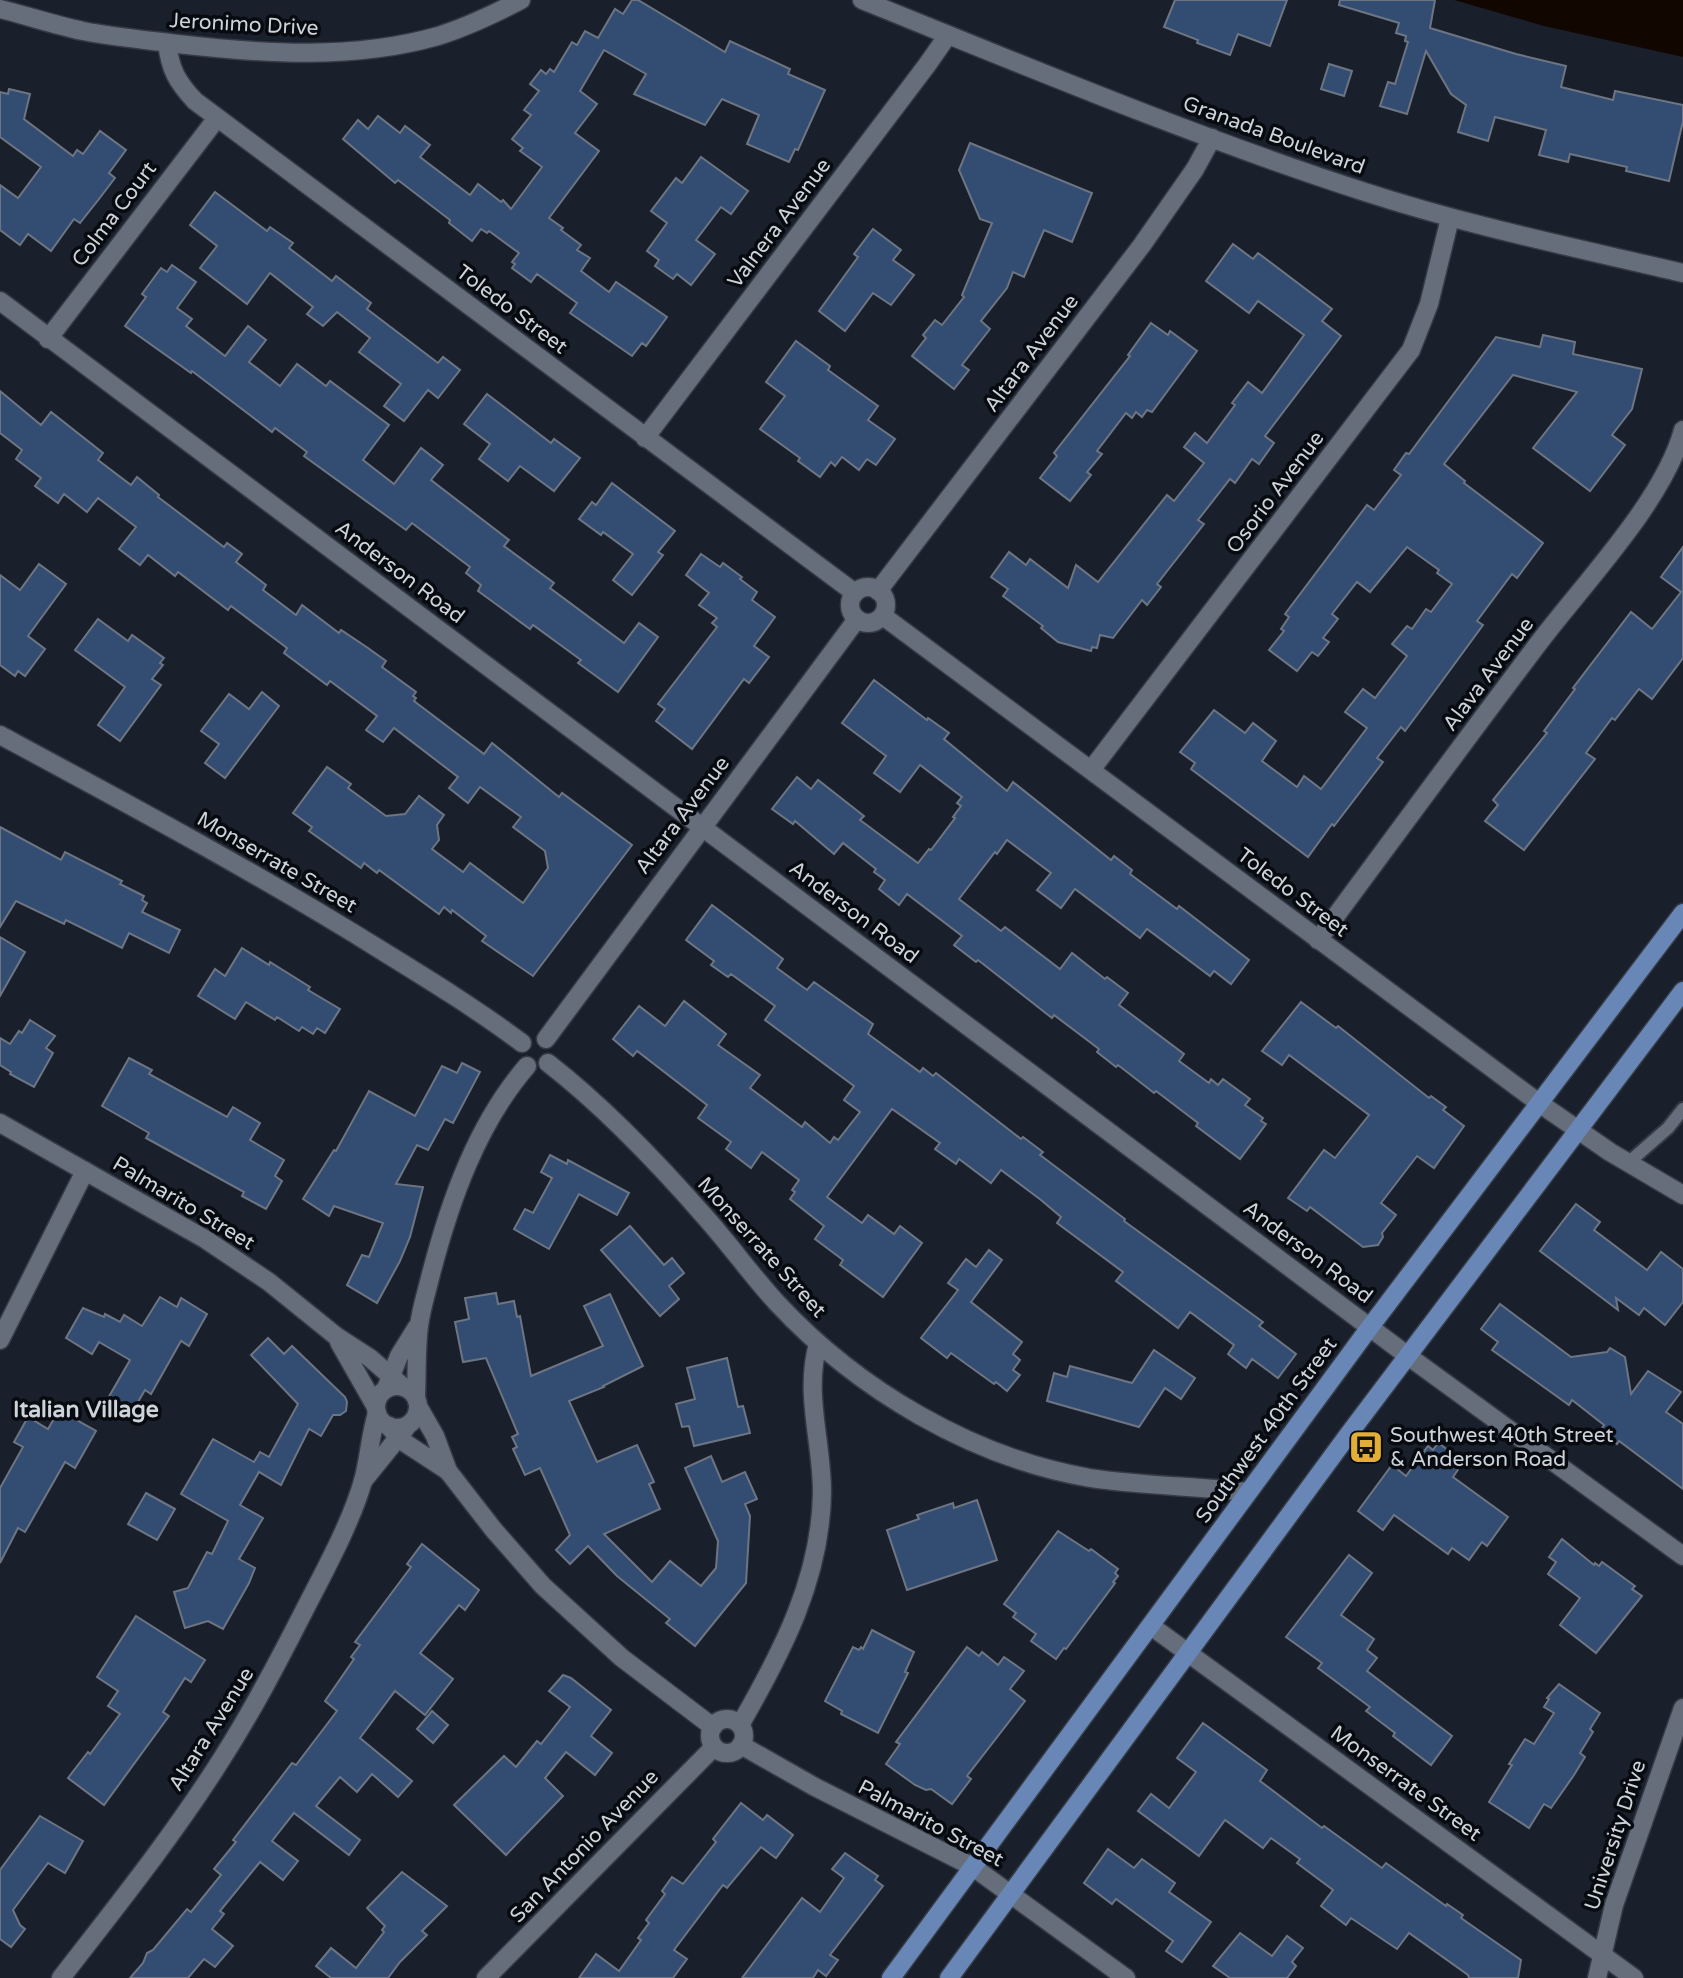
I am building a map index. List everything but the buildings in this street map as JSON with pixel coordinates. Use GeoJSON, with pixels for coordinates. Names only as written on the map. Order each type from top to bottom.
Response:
{"type":"FeatureCollection","features":[{"type":"Feature","properties":{"kind":"main road","name":"Southwest 40th Street"},"geometry":{"type":"LineString","coordinates":[[891,1978],[1248,1492],[1683,913]]}},
{"type":"Feature","properties":{"kind":"main road"},"geometry":{"type":"LineString","coordinates":[[949,1978],[1408,1356],[1683,990]]}},
{"type":"Feature","properties":{"kind":"street","name":"Jeronimo Drive"},"geometry":{"type":"LineString","coordinates":[[0,9],[82,31],[167,43],[272,52],[365,50],[438,36],[486,18],[521,0]]}},
{"type":"Feature","properties":{"kind":"street","name":"Granada Boulevard"},"geometry":{"type":"LineString","coordinates":[[862,0],[1212,138],[1366,193],[1450,218],[1683,273]]}},
{"type":"Feature","properties":{"kind":"street","name":"Valnera Avenue"},"geometry":{"type":"LineString","coordinates":[[645,438],[948,35]]}},
{"type":"Feature","properties":{"kind":"street","name":"Toledo Street"},"geometry":{"type":"LineString","coordinates":[[167,43],[170,65],[181,86],[195,101],[855,593]]}},
{"type":"Feature","properties":{"kind":"street","name":"Colma Court"},"geometry":{"type":"LineString","coordinates":[[48,338],[217,118]]}},
{"type":"Feature","properties":{"kind":"street","name":"Altara Avenue"},"geometry":{"type":"LineString","coordinates":[[878,591],[1142,245],[1189,179],[1212,138]]}},
{"type":"Feature","properties":{"kind":"street","name":"Osorio Avenue"},"geometry":{"type":"LineString","coordinates":[[1091,770],[1411,350],[1429,304],[1450,218]]}},
{"type":"Feature","properties":{"kind":"street","name":"Anderson Road"},"geometry":{"type":"LineString","coordinates":[[0,302],[1370,1328],[1683,1556]]}},
{"type":"Feature","properties":{"kind":"street","name":"Alava Avenue"},"geometry":{"type":"LineString","coordinates":[[1318,940],[1643,508],[1664,475],[1683,430]]}},
{"type":"Feature","properties":{"kind":"street"},"geometry":{"type":"LineString","coordinates":[[869,587],[878,591],[885,599],[883,615],[873,623],[857,619],[850,606],[855,593],[869,587]]}},
{"type":"Feature","properties":{"kind":"street","name":"Toledo Street"},"geometry":{"type":"LineString","coordinates":[[883,615],[1539,1103],[1628,1163],[1683,1195]]}},
{"type":"Feature","properties":{"kind":"street","name":"Altara Avenue"},"geometry":{"type":"LineString","coordinates":[[546,1040],[857,619]]}},
{"type":"Feature","properties":{"kind":"street","name":"Monserrate Street"},"geometry":{"type":"LineString","coordinates":[[0,735],[209,847],[461,1000],[522,1043]]}},
{"type":"Feature","properties":{"kind":"street"},"geometry":{"type":"LineString","coordinates":[[531,1036],[546,1040],[552,1048],[548,1063],[535,1069],[527,1066],[520,1058],[522,1043],[531,1036]]}},
{"type":"Feature","properties":{"kind":"street","name":"Monserrate Street"},"geometry":{"type":"LineString","coordinates":[[548,1063],[593,1101],[655,1163],[706,1218],[775,1301],[818,1344],[887,1395],[948,1429],[1003,1455],[1090,1478],[1248,1492]]}},
{"type":"Feature","properties":{"kind":"street"},"geometry":{"type":"LineString","coordinates":[[419,1324],[415,1418],[390,1422],[381,1393],[393,1383],[419,1324],[436,1254],[460,1183],[492,1116],[512,1083],[527,1066]]}},
{"type":"Feature","properties":{"kind":"street","name":"Palmarito Street"},"geometry":{"type":"LineString","coordinates":[[0,1123],[205,1239],[269,1282],[393,1383]]}},
{"type":"Feature","properties":{"kind":"street"},"geometry":{"type":"LineString","coordinates":[[0,1340],[85,1171]]}},
{"type":"Feature","properties":{"kind":"street","name":"Palmarito Street"},"geometry":{"type":"LineString","coordinates":[[336,1336],[390,1422],[448,1471],[501,1539],[553,1595],[622,1658],[713,1727]]}},
{"type":"Feature","properties":{"kind":"street"},"geometry":{"type":"LineString","coordinates":[[740,1725],[797,1615],[815,1554],[822,1490],[811,1393],[818,1344]]}},
{"type":"Feature","properties":{"kind":"street"},"geometry":{"type":"LineString","coordinates":[[393,1383],[407,1387],[417,1402]]}},
{"type":"Feature","properties":{"kind":"street","name":"Palmarito Street"},"geometry":{"type":"LineString","coordinates":[[417,1402],[435,1436],[448,1471]]}},
{"type":"Feature","properties":{"kind":"street","name":"Altara Avenue"},"geometry":{"type":"LineString","coordinates":[[363,1481],[369,1438],[390,1422]]}},
{"type":"Feature","properties":{"kind":"street","name":"Altara Avenue"},"geometry":{"type":"LineString","coordinates":[[61,1978],[173,1833],[268,1682],[315,1590],[390,1422]]}},
{"type":"Feature","properties":{"kind":"street","name":"Monserrate Street"},"geometry":{"type":"LineString","coordinates":[[1152,1626],[1634,1978]]}},
{"type":"Feature","properties":{"kind":"street","name":"University Drive"},"geometry":{"type":"LineString","coordinates":[[1597,1978],[1622,1880],[1683,1709]]}},
{"type":"Feature","properties":{"kind":"street"},"geometry":{"type":"LineString","coordinates":[[721,1720],[731,1720],[740,1725],[744,1732],[738,1749],[728,1753],[718,1751],[710,1737],[713,1727],[721,1720]]}},
{"type":"Feature","properties":{"kind":"street","name":"Palmarito Street"},"geometry":{"type":"LineString","coordinates":[[741,1745],[815,1787],[973,1867],[1126,1978]]}},
{"type":"Feature","properties":{"kind":"street","name":"San Antonio Avenue"},"geometry":{"type":"LineString","coordinates":[[486,1978],[714,1746]]}},
{"type":"Feature","properties":{"kind":"lane"},"geometry":{"type":"LineString","coordinates":[[1628,1163],[1668,1128],[1683,1109]]}},
{"type":"Feature","properties":{"kind":"shaded area"},"geometry":{"type":"Polygon","coordinates":[[[1454,0],[1683,0],[1683,57],[1544,26],[1454,0]]]}},
{"type":"Feature","properties":{"kind":"place","name":"Southwest 40th Street & Anderson Road"},"geometry":{"type":"Point","coordinates":[1366,1447]}},
{"type":"Feature","properties":{"kind":"district","name":"Italian Village"},"geometry":{"type":"Point","coordinates":[86,1409]}}]}
